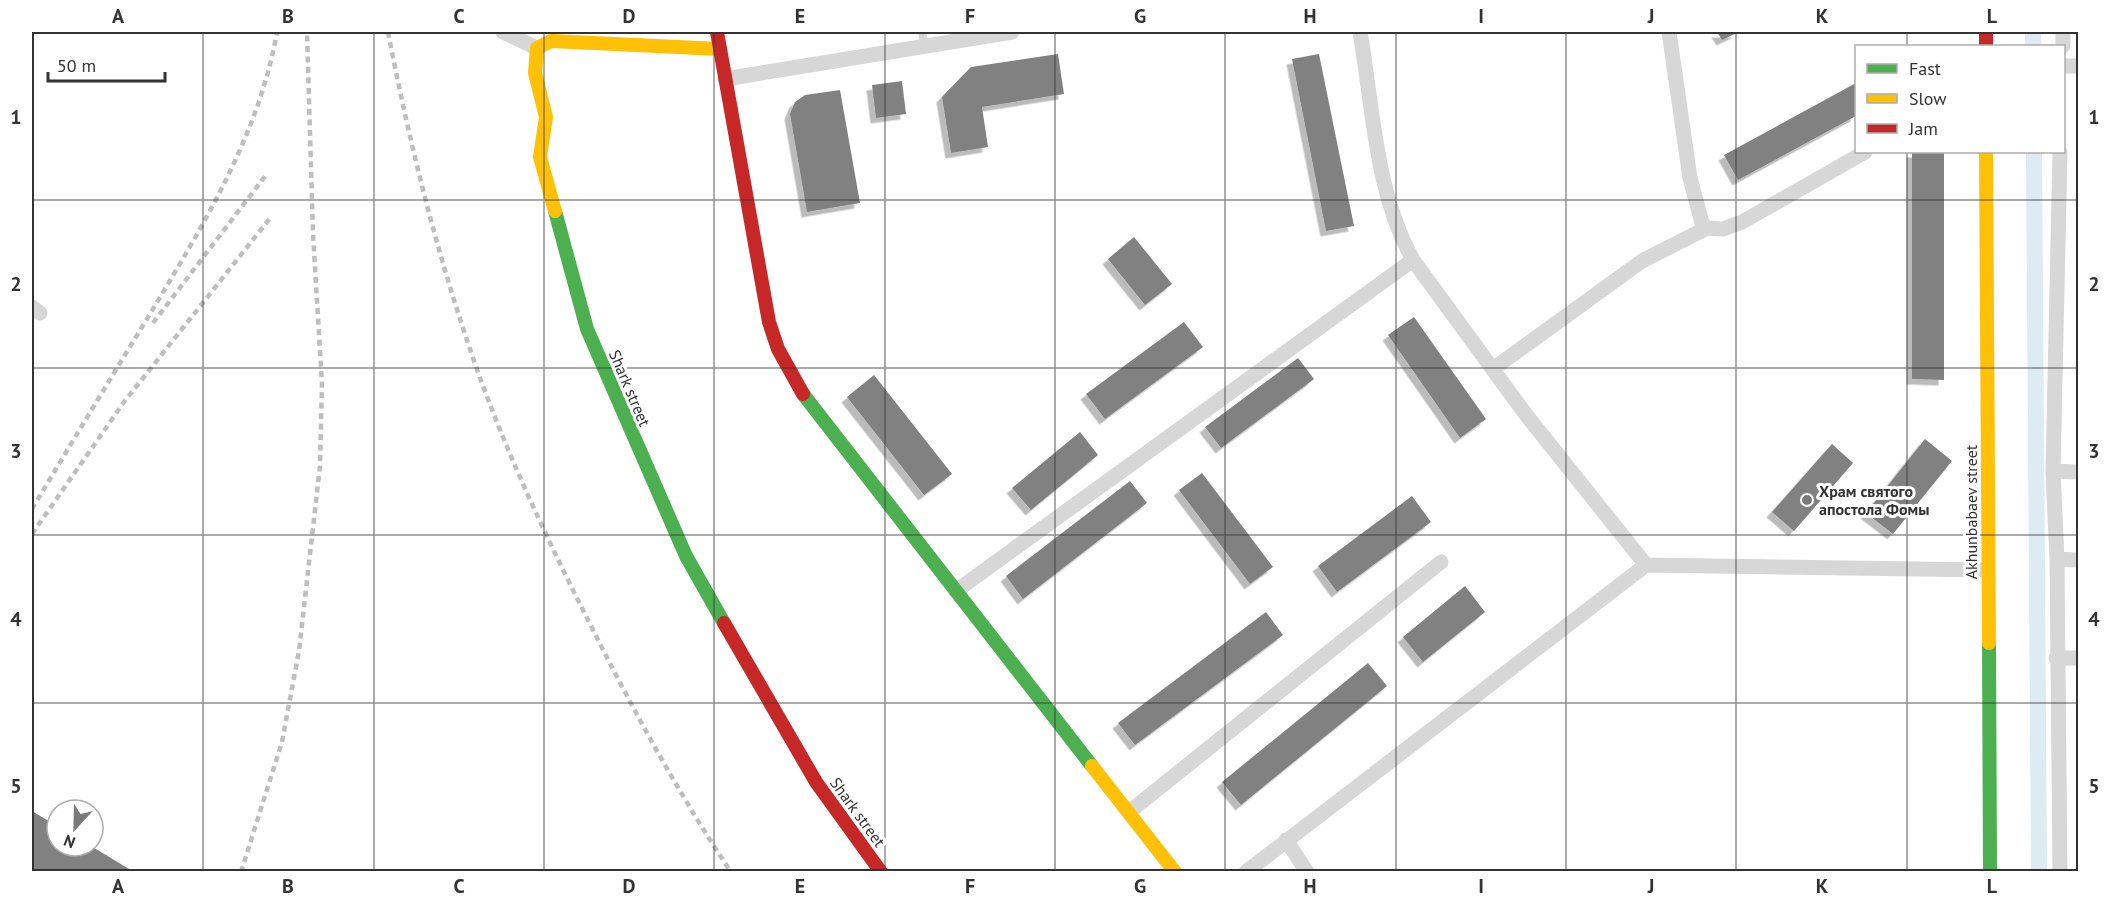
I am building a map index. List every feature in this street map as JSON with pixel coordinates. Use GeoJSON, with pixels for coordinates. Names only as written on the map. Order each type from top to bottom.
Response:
{"type":"FeatureCollection","features":[{"type":"Feature","properties":{"kind":"main road"},"geometry":{"type":"LineString","coordinates":[[717,32],[769,322],[778,349],[805,398],[1175,872]]}},
{"type":"Feature","properties":{"kind":"main road"},"geometry":{"type":"LineString","coordinates":[[537,48],[551,41],[720,49]]}},
{"type":"Feature","properties":{"kind":"main road","name":"Shark street"},"geometry":{"type":"LineString","coordinates":[[537,48],[532,62],[546,116],[540,140],[540,157],[587,329],[686,556],[816,782],[881,872]]}},
{"type":"Feature","properties":{"kind":"main road","name":"Akhunbabaev street"},"geometry":{"type":"LineString","coordinates":[[1986,153],[1990,872]]}},
{"type":"Feature","properties":{"kind":"street"},"geometry":{"type":"LineString","coordinates":[[503,32],[537,48]]}},
{"type":"Feature","properties":{"kind":"street"},"geometry":{"type":"LineString","coordinates":[[725,79],[1012,32]]}},
{"type":"Feature","properties":{"kind":"street"},"geometry":{"type":"LineString","coordinates":[[1360,32],[1379,158],[1398,233],[1413,260],[1493,369],[1646,565]]}},
{"type":"Feature","properties":{"kind":"street"},"geometry":{"type":"LineString","coordinates":[[1669,32],[1690,178],[1702,223],[1707,228]]}},
{"type":"Feature","properties":{"kind":"street"},"geometry":{"type":"LineString","coordinates":[[1493,369],[1642,261],[1707,228],[1724,230],[1742,222],[1862,153]]}},
{"type":"Feature","properties":{"kind":"street"},"geometry":{"type":"LineString","coordinates":[[2060,153],[2053,471],[2057,559],[2056,658],[2060,872]]}},
{"type":"Feature","properties":{"kind":"street"},"geometry":{"type":"LineString","coordinates":[[956,591],[1413,260]]}},
{"type":"Feature","properties":{"kind":"street"},"geometry":{"type":"LineString","coordinates":[[2053,471],[2079,472]]}},
{"type":"Feature","properties":{"kind":"street"},"geometry":{"type":"LineString","coordinates":[[2057,559],[2079,560]]}},
{"type":"Feature","properties":{"kind":"street"},"geometry":{"type":"LineString","coordinates":[[1130,812],[1442,562]]}},
{"type":"Feature","properties":{"kind":"street"},"geometry":{"type":"LineString","coordinates":[[1245,872],[1646,565],[1988,570]]}},
{"type":"Feature","properties":{"kind":"street"},"geometry":{"type":"LineString","coordinates":[[2056,658],[2079,658]]}},
{"type":"Feature","properties":{"kind":"street"},"geometry":{"type":"LineString","coordinates":[[1286,840],[1307,872]]}},
{"type":"Feature","properties":{"kind":"lane"},"geometry":{"type":"LineString","coordinates":[[922,32],[925,47]]}},
{"type":"Feature","properties":{"kind":"building"},"geometry":{"type":"Polygon","coordinates":[[[1717,32],[1739,32],[1722,40],[1717,32]]]}},
{"type":"Feature","properties":{"kind":"building"},"geometry":{"type":"Polygon","coordinates":[[[1058,54],[1064,94],[982,107],[988,147],[951,153],[942,97],[971,67],[1058,54]]]}},
{"type":"Feature","properties":{"kind":"building"},"geometry":{"type":"Polygon","coordinates":[[[1319,54],[1354,226],[1326,231],[1292,59],[1319,54]]]}},
{"type":"Feature","properties":{"kind":"building"},"geometry":{"type":"Polygon","coordinates":[[[902,81],[906,114],[876,118],[872,85],[902,81]]]}},
{"type":"Feature","properties":{"kind":"building"},"geometry":{"type":"Polygon","coordinates":[[[1855,84],[1855,117],[1738,180],[1724,155],[1855,84]]]}},
{"type":"Feature","properties":{"kind":"building"},"geometry":{"type":"Polygon","coordinates":[[[840,90],[860,203],[807,212],[790,114],[795,102],[805,95],[840,90]]]}},
{"type":"Feature","properties":{"kind":"building"},"geometry":{"type":"Polygon","coordinates":[[[1912,153],[1944,153],[1944,380],[1912,379],[1912,153]]]}},
{"type":"Feature","properties":{"kind":"building"},"geometry":{"type":"Polygon","coordinates":[[[1134,237],[1172,284],[1145,305],[1108,259],[1134,237]]]}},
{"type":"Feature","properties":{"kind":"building"},"geometry":{"type":"Polygon","coordinates":[[[1414,317],[1486,419],[1460,438],[1388,335],[1414,317]]]}},
{"type":"Feature","properties":{"kind":"building"},"geometry":{"type":"Polygon","coordinates":[[[1184,322],[1203,347],[1105,419],[1086,394],[1184,322]]]}},
{"type":"Feature","properties":{"kind":"building"},"geometry":{"type":"Polygon","coordinates":[[[1298,358],[1314,379],[1221,448],[1205,427],[1298,358]]]}},
{"type":"Feature","properties":{"kind":"building"},"geometry":{"type":"Polygon","coordinates":[[[874,375],[952,474],[924,495],[847,397],[874,375]]]}},
{"type":"Feature","properties":{"kind":"building"},"geometry":{"type":"Polygon","coordinates":[[[1080,432],[1098,455],[1031,510],[1012,488],[1080,432]]]}},
{"type":"Feature","properties":{"kind":"building"},"geometry":{"type":"Polygon","coordinates":[[[1925,439],[1952,461],[1893,534],[1866,513],[1925,439]]]}},
{"type":"Feature","properties":{"kind":"building"},"geometry":{"type":"Polygon","coordinates":[[[1832,444],[1853,463],[1794,531],[1772,512],[1832,444]]]}},
{"type":"Feature","properties":{"kind":"building"},"geometry":{"type":"Polygon","coordinates":[[[1202,473],[1273,567],[1250,584],[1179,490],[1202,473]]]}},
{"type":"Feature","properties":{"kind":"building"},"geometry":{"type":"Polygon","coordinates":[[[1130,481],[1147,503],[1023,599],[1006,576],[1130,481]]]}},
{"type":"Feature","properties":{"kind":"building"},"geometry":{"type":"Polygon","coordinates":[[[1412,496],[1431,522],[1337,592],[1318,566],[1412,496]]]}},
{"type":"Feature","properties":{"kind":"building"},"geometry":{"type":"Polygon","coordinates":[[[1465,586],[1485,612],[1423,662],[1403,637],[1465,586]]]}},
{"type":"Feature","properties":{"kind":"building"},"geometry":{"type":"Polygon","coordinates":[[[1266,612],[1283,635],[1135,745],[1118,723],[1266,612]]]}},
{"type":"Feature","properties":{"kind":"building"},"geometry":{"type":"Polygon","coordinates":[[[1368,663],[1387,686],[1241,805],[1222,782],[1368,663]]]}},
{"type":"Feature","properties":{"kind":"building"},"geometry":{"type":"Polygon","coordinates":[[[32,811],[45,819],[45,858],[105,858],[105,854],[134,872],[32,872],[32,811]]]}},
{"type":"Feature","properties":{"kind":"waterway"},"geometry":{"type":"LineString","coordinates":[[2033,32],[2033,45]]}},
{"type":"Feature","properties":{"kind":"waterway"},"geometry":{"type":"LineString","coordinates":[[2034,153],[2039,872]]}},
{"type":"Feature","properties":{"kind":"railway"},"geometry":{"type":"LineString","coordinates":[[32,509],[173,276],[228,176],[257,106],[269,70],[277,32]]}},
{"type":"Feature","properties":{"kind":"railway"},"geometry":{"type":"LineString","coordinates":[[241,872],[282,742],[299,651],[320,466],[322,384],[313,234],[307,32]]}},
{"type":"Feature","properties":{"kind":"railway"},"geometry":{"type":"LineString","coordinates":[[388,32],[428,210],[468,343],[506,444],[558,559],[619,682],[654,746],[731,872]]}},
{"type":"Feature","properties":{"kind":"railway"},"geometry":{"type":"LineString","coordinates":[[153,323],[266,175]]}},
{"type":"Feature","properties":{"kind":"railway"},"geometry":{"type":"LineString","coordinates":[[32,534],[124,402],[271,217]]}},
{"type":"Feature","properties":{"kind":"traffic: fast"},"geometry":{"type":"LineString","coordinates":[[555,211],[587,329],[686,556],[724,623]]}},
{"type":"Feature","properties":{"kind":"traffic: fast"},"geometry":{"type":"LineString","coordinates":[[803,394],[1092,766]]}},
{"type":"Feature","properties":{"kind":"traffic: fast"},"geometry":{"type":"LineString","coordinates":[[1989,643],[1990,872]]}},
{"type":"Feature","properties":{"kind":"traffic: slow"},"geometry":{"type":"LineString","coordinates":[[555,211],[540,157],[546,117],[535,73],[537,48],[551,41],[720,49]]}},
{"type":"Feature","properties":{"kind":"traffic: slow"},"geometry":{"type":"LineString","coordinates":[[1986,153],[1989,643]]}},
{"type":"Feature","properties":{"kind":"traffic: slow"},"geometry":{"type":"LineString","coordinates":[[1092,766],[1175,872]]}},
{"type":"Feature","properties":{"kind":"traffic: jam"},"geometry":{"type":"LineString","coordinates":[[717,32],[769,322],[778,349],[803,394]]}},
{"type":"Feature","properties":{"kind":"traffic: jam"},"geometry":{"type":"LineString","coordinates":[[1986,32],[1986,45]]}},
{"type":"Feature","properties":{"kind":"traffic: jam"},"geometry":{"type":"LineString","coordinates":[[724,623],[816,782],[881,872]]}},
{"type":"Feature","properties":{"kind":"place","name":"Храм святого апостола Фомы"},"geometry":{"type":"Point","coordinates":[1807,500]}}]}
